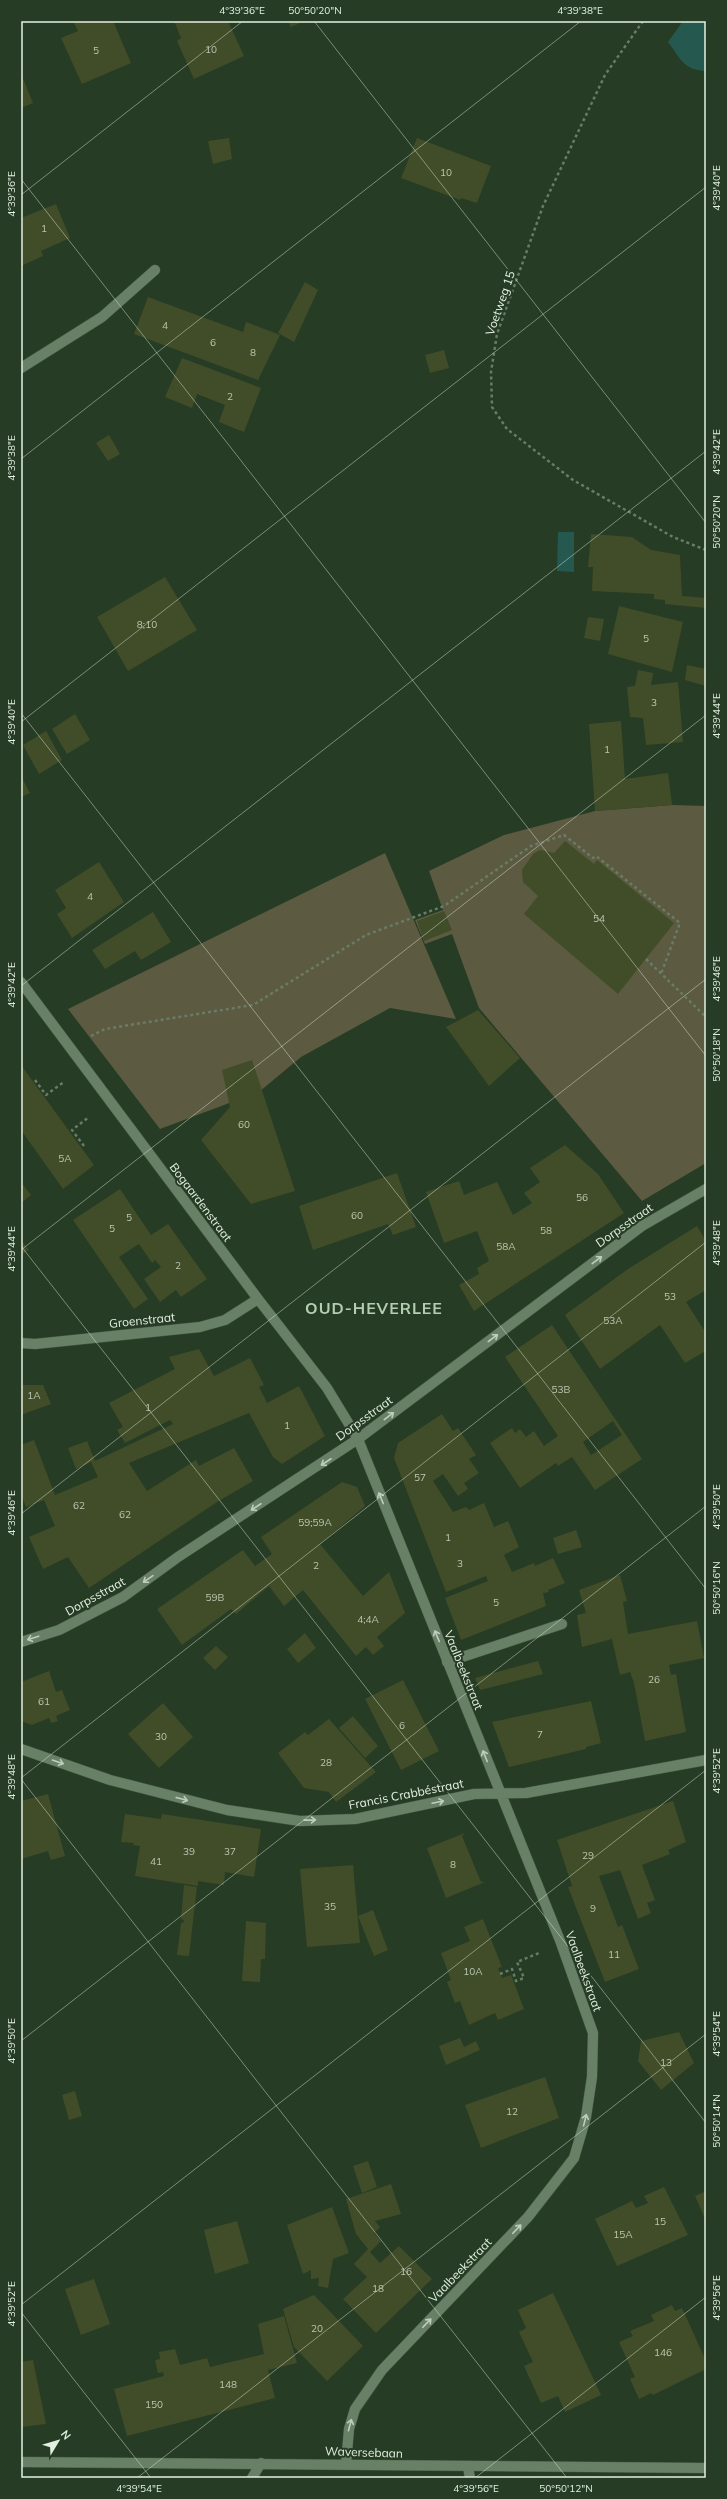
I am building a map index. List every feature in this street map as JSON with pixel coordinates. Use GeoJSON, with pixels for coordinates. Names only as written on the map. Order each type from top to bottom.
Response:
{"type":"FeatureCollection","features":[{"type":"Feature","properties":{"kind":"street"},"geometry":{"type":"LineString","coordinates":[[21,368],[102,317],[155,270]]}},
{"type":"Feature","properties":{"kind":"street","name":"Bogaardenstraat"},"geometry":{"type":"LineString","coordinates":[[21,982],[327,1388],[358,1439]]}},
{"type":"Feature","properties":{"kind":"street","name":"Dorpsstraat"},"geometry":{"type":"LineString","coordinates":[[21,1642],[59,1630],[123,1597],[178,1557],[358,1439],[642,1226],[706,1189]]}},
{"type":"Feature","properties":{"kind":"street","name":"Groenstraat"},"geometry":{"type":"LineString","coordinates":[[21,1343],[35,1344],[200,1327],[225,1320],[258,1298]]}},
{"type":"Feature","properties":{"kind":"street","name":"Vaalbeekstraat"},"geometry":{"type":"LineString","coordinates":[[346,2464],[349,2429],[355,2409],[382,2370],[528,2217],[574,2158],[586,2117],[592,2077],[593,2033],[561,1943],[499,1793],[358,1439]]}},
{"type":"Feature","properties":{"kind":"street"},"geometry":{"type":"LineString","coordinates":[[447,1662],[562,1624]]}},
{"type":"Feature","properties":{"kind":"street","name":"Francis Crabbéstraat"},"geometry":{"type":"LineString","coordinates":[[21,1749],[110,1780],[227,1810],[300,1821],[355,1819],[474,1794],[526,1793],[706,1760]]}},
{"type":"Feature","properties":{"kind":"street","name":"Waversebaan"},"geometry":{"type":"LineString","coordinates":[[21,2462],[706,2468]]}},
{"type":"Feature","properties":{"kind":"street"},"geometry":{"type":"LineString","coordinates":[[252,2478],[261,2463]]}},
{"type":"Feature","properties":{"kind":"street"},"geometry":{"type":"LineString","coordinates":[[468,2467],[470,2478]]}},
{"type":"Feature","properties":{"kind":"path","name":"Voetweg 15"},"geometry":{"type":"LineString","coordinates":[[643,21],[605,75],[543,206],[497,334],[491,372],[492,406],[507,430],[573,480],[673,537],[706,550]]}},
{"type":"Feature","properties":{"kind":"path"},"geometry":{"type":"LineString","coordinates":[[97,1032],[105,1029],[253,1006],[366,935],[444,906],[531,846],[564,835],[593,858],[596,856],[680,923],[661,974]]}},
{"type":"Feature","properties":{"kind":"path"},"geometry":{"type":"LineString","coordinates":[[646,959],[706,1017]]}},
{"type":"Feature","properties":{"kind":"path"},"geometry":{"type":"LineString","coordinates":[[35,1080],[46,1095],[64,1082]]}},
{"type":"Feature","properties":{"kind":"path"},"geometry":{"type":"LineString","coordinates":[[84,1146],[72,1130],[89,1117]]}},
{"type":"Feature","properties":{"kind":"path"},"geometry":{"type":"LineString","coordinates":[[500,1974],[512,1969],[516,1981],[524,1978],[519,1965]]}},
{"type":"Feature","properties":{"kind":"shaded area"},"geometry":{"type":"Polygon","coordinates":[[[672,805],[706,806],[706,1163],[642,1201],[479,1008],[452,934],[425,944],[415,920],[443,910],[429,871],[504,835],[595,811],[672,805]]]}},
{"type":"Feature","properties":{"kind":"shaded area"},"geometry":{"type":"Polygon","coordinates":[[[385,853],[456,1019],[390,1008],[301,1057],[259,1092],[160,1129],[68,1009],[385,853]]]}},
{"type":"Feature","properties":{"kind":"water"},"geometry":{"type":"Polygon","coordinates":[[[683,21],[706,21],[706,71],[692,68],[682,62],[668,42],[683,21]]]}},
{"type":"Feature","properties":{"kind":"water"},"geometry":{"type":"Polygon","coordinates":[[[558,532],[574,532],[574,572],[557,571],[558,532]]]}},
{"type":"Feature","properties":{"kind":"building"},"geometry":{"type":"Polygon","coordinates":[[[73,21],[113,21],[131,63],[82,84],[61,38],[78,31],[73,21]]]}},
{"type":"Feature","properties":{"kind":"building"},"geometry":{"type":"Polygon","coordinates":[[[174,21],[228,21],[244,56],[194,79],[177,41],[181,38],[174,21]]]}},
{"type":"Feature","properties":{"kind":"building"},"geometry":{"type":"Polygon","coordinates":[[[288,21],[305,21],[291,27],[288,21]]]}},
{"type":"Feature","properties":{"kind":"building"},"geometry":{"type":"Polygon","coordinates":[[[21,74],[33,103],[21,108],[21,74]]]}},
{"type":"Feature","properties":{"kind":"building"},"geometry":{"type":"Polygon","coordinates":[[[229,138],[232,159],[213,164],[208,141],[229,138]]]}},
{"type":"Feature","properties":{"kind":"building"},"geometry":{"type":"Polygon","coordinates":[[[417,138],[491,166],[477,203],[461,198],[460,200],[401,178],[417,138]]]}},
{"type":"Feature","properties":{"kind":"building"},"geometry":{"type":"Polygon","coordinates":[[[56,204],[70,238],[41,251],[43,256],[21,266],[21,218],[56,204]]]}},
{"type":"Feature","properties":{"kind":"building"},"geometry":{"type":"Polygon","coordinates":[[[305,282],[318,290],[294,342],[278,333],[305,282]]]}},
{"type":"Feature","properties":{"kind":"building"},"geometry":{"type":"Polygon","coordinates":[[[148,297],[243,332],[246,322],[280,335],[258,380],[134,334],[148,297]]]}},
{"type":"Feature","properties":{"kind":"building"},"geometry":{"type":"Polygon","coordinates":[[[444,350],[449,368],[430,373],[425,355],[444,350]]]}},
{"type":"Feature","properties":{"kind":"building"},"geometry":{"type":"Polygon","coordinates":[[[182,358],[261,388],[244,432],[219,422],[225,405],[197,394],[192,408],[165,397],[182,358]]]}},
{"type":"Feature","properties":{"kind":"building"},"geometry":{"type":"Polygon","coordinates":[[[109,435],[120,454],[108,461],[96,443],[109,435]]]}},
{"type":"Feature","properties":{"kind":"building"},"geometry":{"type":"Polygon","coordinates":[[[591,534],[632,537],[651,550],[680,555],[682,596],[706,598],[706,608],[665,604],[665,600],[654,599],[654,594],[592,591],[593,567],[588,567],[591,534]]]}},
{"type":"Feature","properties":{"kind":"building"},"geometry":{"type":"Polygon","coordinates":[[[165,577],[197,630],[128,671],[97,617],[165,577]]]}},
{"type":"Feature","properties":{"kind":"building"},"geometry":{"type":"Polygon","coordinates":[[[619,606],[683,622],[672,672],[608,654],[619,606]]]}},
{"type":"Feature","properties":{"kind":"building"},"geometry":{"type":"Polygon","coordinates":[[[588,617],[604,619],[600,641],[584,638],[588,617]]]}},
{"type":"Feature","properties":{"kind":"building"},"geometry":{"type":"Polygon","coordinates":[[[687,665],[706,669],[706,686],[685,680],[687,665]]]}},
{"type":"Feature","properties":{"kind":"building"},"geometry":{"type":"Polygon","coordinates":[[[638,670],[653,673],[651,685],[678,682],[683,742],[646,745],[643,718],[630,717],[627,687],[635,686],[638,670]]]}},
{"type":"Feature","properties":{"kind":"building"},"geometry":{"type":"Polygon","coordinates":[[[75,714],[90,740],[67,754],[52,729],[75,714]]]}},
{"type":"Feature","properties":{"kind":"building"},"geometry":{"type":"Polygon","coordinates":[[[621,721],[625,779],[668,773],[672,805],[595,811],[589,724],[621,721]]]}},
{"type":"Feature","properties":{"kind":"building"},"geometry":{"type":"Polygon","coordinates":[[[46,731],[62,760],[39,774],[23,745],[46,731]]]}},
{"type":"Feature","properties":{"kind":"building"},"geometry":{"type":"Polygon","coordinates":[[[21,776],[30,793],[21,797],[21,776]]]}},
{"type":"Feature","properties":{"kind":"building"},"geometry":{"type":"Polygon","coordinates":[[[565,841],[594,864],[597,860],[674,923],[618,994],[524,914],[538,896],[523,882],[522,870],[533,854],[540,850],[554,853],[565,841]]]}},
{"type":"Feature","properties":{"kind":"building"},"geometry":{"type":"Polygon","coordinates":[[[99,862],[124,902],[72,938],[57,914],[66,908],[55,890],[99,862]]]}},
{"type":"Feature","properties":{"kind":"building"},"geometry":{"type":"Polygon","coordinates":[[[444,911],[452,930],[424,941],[417,921],[444,911]]]}},
{"type":"Feature","properties":{"kind":"building"},"geometry":{"type":"Polygon","coordinates":[[[153,912],[171,942],[141,960],[135,951],[105,969],[92,950],[153,912]]]}},
{"type":"Feature","properties":{"kind":"building"},"geometry":{"type":"Polygon","coordinates":[[[478,1010],[520,1058],[489,1086],[446,1027],[478,1010]]]}},
{"type":"Feature","properties":{"kind":"building"},"geometry":{"type":"Polygon","coordinates":[[[252,1060],[295,1191],[251,1204],[201,1140],[230,1107],[222,1070],[252,1060]]]}},
{"type":"Feature","properties":{"kind":"building"},"geometry":{"type":"Polygon","coordinates":[[[21,1065],[94,1165],[63,1189],[21,1130],[21,1065]]]}},
{"type":"Feature","properties":{"kind":"building"},"geometry":{"type":"Polygon","coordinates":[[[565,1145],[598,1174],[624,1213],[474,1311],[459,1285],[479,1274],[477,1268],[489,1261],[477,1231],[444,1243],[426,1192],[459,1181],[464,1195],[497,1182],[513,1215],[532,1203],[524,1193],[540,1182],[530,1168],[565,1145]]]}},
{"type":"Feature","properties":{"kind":"building"},"geometry":{"type":"Polygon","coordinates":[[[397,1173],[416,1227],[393,1235],[388,1224],[313,1250],[299,1206],[397,1173]]]}},
{"type":"Feature","properties":{"kind":"building"},"geometry":{"type":"Polygon","coordinates":[[[21,1182],[31,1195],[21,1203],[21,1182]]]}},
{"type":"Feature","properties":{"kind":"building"},"geometry":{"type":"Polygon","coordinates":[[[120,1189],[151,1235],[168,1224],[207,1279],[181,1297],[176,1290],[160,1302],[144,1279],[161,1267],[155,1260],[152,1263],[139,1244],[119,1257],[148,1299],[134,1309],[73,1220],[120,1189]]]}},
{"type":"Feature","properties":{"kind":"building"},"geometry":{"type":"Polygon","coordinates":[[[697,1226],[706,1241],[706,1290],[686,1302],[706,1333],[706,1351],[685,1363],[660,1325],[600,1369],[565,1315],[628,1269],[697,1226]]]}},
{"type":"Feature","properties":{"kind":"building"},"geometry":{"type":"Polygon","coordinates":[[[21,1240],[29,1250],[21,1255],[21,1240]]]}},
{"type":"Feature","properties":{"kind":"building"},"geometry":{"type":"Polygon","coordinates":[[[552,1325],[642,1459],[595,1490],[572,1457],[558,1466],[556,1463],[520,1488],[490,1443],[512,1428],[515,1433],[520,1429],[526,1437],[534,1431],[544,1446],[558,1436],[505,1357],[552,1325]],[[613,1421],[583,1442],[591,1455],[622,1435],[613,1421]]]}},
{"type":"Feature","properties":{"kind":"building"},"geometry":{"type":"Polygon","coordinates":[[[199,1349],[214,1376],[250,1358],[264,1385],[259,1387],[267,1403],[299,1386],[325,1436],[282,1464],[273,1457],[249,1413],[129,1463],[147,1491],[196,1460],[199,1466],[234,1448],[253,1481],[217,1502],[89,1588],[68,1557],[43,1569],[29,1537],[55,1526],[44,1500],[26,1507],[21,1494],[21,1445],[34,1440],[55,1495],[98,1477],[91,1462],[76,1469],[68,1448],[87,1441],[95,1461],[173,1424],[170,1420],[125,1443],[117,1430],[123,1427],[109,1403],[175,1369],[169,1357],[199,1349]]]}},
{"type":"Feature","properties":{"kind":"building"},"geometry":{"type":"Polygon","coordinates":[[[21,1385],[43,1385],[51,1404],[21,1415],[21,1385]]]}},
{"type":"Feature","properties":{"kind":"building"},"geometry":{"type":"Polygon","coordinates":[[[442,1414],[453,1431],[458,1428],[476,1455],[469,1459],[479,1473],[464,1483],[468,1489],[458,1496],[443,1474],[433,1481],[453,1512],[466,1507],[469,1510],[484,1503],[494,1527],[508,1521],[519,1547],[504,1555],[512,1572],[534,1563],[535,1566],[553,1558],[565,1583],[548,1590],[549,1592],[543,1593],[546,1606],[461,1640],[445,1598],[488,1581],[486,1576],[446,1592],[394,1458],[398,1443],[442,1414]]]}},
{"type":"Feature","properties":{"kind":"building"},"geometry":{"type":"Polygon","coordinates":[[[342,1482],[357,1487],[365,1506],[320,1544],[363,1596],[389,1572],[405,1613],[377,1637],[384,1646],[373,1655],[366,1647],[356,1656],[303,1590],[284,1606],[269,1586],[236,1614],[231,1609],[182,1645],[157,1609],[243,1550],[255,1566],[272,1554],[261,1537],[342,1482]]]}},
{"type":"Feature","properties":{"kind":"building"},"geometry":{"type":"Polygon","coordinates":[[[576,1530],[582,1547],[558,1554],[553,1538],[576,1530]]]}},
{"type":"Feature","properties":{"kind":"building"},"geometry":{"type":"Polygon","coordinates":[[[620,1575],[627,1601],[623,1602],[628,1634],[697,1621],[704,1658],[669,1665],[671,1675],[676,1674],[686,1732],[645,1741],[634,1683],[630,1672],[620,1675],[612,1639],[582,1647],[577,1615],[586,1613],[579,1590],[620,1575]]]}},
{"type":"Feature","properties":{"kind":"building"},"geometry":{"type":"Polygon","coordinates":[[[305,1633],[316,1648],[298,1663],[287,1649],[305,1633]]]}},
{"type":"Feature","properties":{"kind":"building"},"geometry":{"type":"Polygon","coordinates":[[[216,1646],[228,1657],[215,1670],[203,1658],[216,1646]]]}},
{"type":"Feature","properties":{"kind":"building"},"geometry":{"type":"Polygon","coordinates":[[[538,1661],[543,1674],[480,1690],[475,1678],[538,1661]]]}},
{"type":"Feature","properties":{"kind":"building"},"geometry":{"type":"Polygon","coordinates":[[[49,1671],[56,1692],[62,1690],[70,1710],[56,1716],[58,1721],[51,1723],[49,1718],[32,1725],[21,1721],[21,1682],[49,1671]]]}},
{"type":"Feature","properties":{"kind":"building"},"geometry":{"type":"Polygon","coordinates":[[[403,1680],[439,1751],[401,1770],[365,1699],[403,1680]]]}},
{"type":"Feature","properties":{"kind":"building"},"geometry":{"type":"Polygon","coordinates":[[[591,1701],[601,1743],[586,1747],[586,1749],[509,1767],[492,1722],[591,1701]]]}},
{"type":"Feature","properties":{"kind":"building"},"geometry":{"type":"Polygon","coordinates":[[[163,1703],[193,1737],[159,1768],[128,1734],[163,1703]]]}},
{"type":"Feature","properties":{"kind":"building"},"geometry":{"type":"Polygon","coordinates":[[[353,1716],[378,1746],[365,1758],[339,1728],[353,1716]]]}},
{"type":"Feature","properties":{"kind":"building"},"geometry":{"type":"Polygon","coordinates":[[[329,1719],[376,1772],[336,1802],[329,1792],[304,1788],[278,1753],[305,1732],[308,1735],[329,1719]]]}},
{"type":"Feature","properties":{"kind":"building"},"geometry":{"type":"Polygon","coordinates":[[[48,1794],[65,1856],[51,1860],[48,1851],[21,1859],[21,1801],[48,1794]]]}},
{"type":"Feature","properties":{"kind":"building"},"geometry":{"type":"Polygon","coordinates":[[[673,1801],[686,1842],[668,1850],[670,1854],[642,1865],[655,1900],[647,1903],[651,1913],[638,1919],[620,1870],[599,1876],[618,1927],[622,1925],[639,1969],[605,1982],[568,1887],[572,1886],[557,1840],[673,1801]]]}},
{"type":"Feature","properties":{"kind":"building"},"geometry":{"type":"Polygon","coordinates":[[[125,1814],[161,1819],[162,1814],[261,1829],[254,1877],[225,1872],[224,1885],[198,1881],[198,1886],[135,1876],[140,1846],[133,1845],[134,1843],[121,1842],[125,1814]]]}},
{"type":"Feature","properties":{"kind":"building"},"geometry":{"type":"Polygon","coordinates":[[[465,1833],[462,1836],[481,1882],[485,1882],[446,1898],[427,1848],[465,1833]]]}},
{"type":"Feature","properties":{"kind":"building"},"geometry":{"type":"Polygon","coordinates":[[[353,1865],[360,1943],[307,1947],[300,1869],[353,1865]]]}},
{"type":"Feature","properties":{"kind":"building"},"geometry":{"type":"Polygon","coordinates":[[[184,1885],[197,1887],[189,1956],[177,1955],[181,1923],[183,1923],[184,1920],[181,1919],[184,1885]]]}},
{"type":"Feature","properties":{"kind":"building"},"geometry":{"type":"Polygon","coordinates":[[[373,1910],[388,1950],[374,1956],[358,1916],[373,1910]]]}},
{"type":"Feature","properties":{"kind":"building"},"geometry":{"type":"Polygon","coordinates":[[[483,1919],[502,1967],[498,1968],[502,1978],[511,1975],[524,2009],[498,2020],[495,2013],[469,2025],[460,2001],[455,2003],[447,1982],[451,1980],[441,1953],[470,1941],[464,1927],[483,1919]]]}},
{"type":"Feature","properties":{"kind":"building"},"geometry":{"type":"Polygon","coordinates":[[[246,1921],[266,1923],[265,1959],[261,1959],[260,1982],[242,1981],[246,1921]]]}},
{"type":"Feature","properties":{"kind":"building"},"geometry":{"type":"Polygon","coordinates":[[[679,2032],[694,2063],[661,2090],[638,2061],[641,2041],[679,2032]]]}},
{"type":"Feature","properties":{"kind":"building"},"geometry":{"type":"Polygon","coordinates":[[[460,2038],[464,2047],[476,2041],[480,2050],[446,2065],[439,2046],[460,2038]]]}},
{"type":"Feature","properties":{"kind":"building"},"geometry":{"type":"Polygon","coordinates":[[[545,2077],[559,2118],[481,2148],[465,2105],[545,2077]]]}},
{"type":"Feature","properties":{"kind":"building"},"geometry":{"type":"Polygon","coordinates":[[[75,2091],[82,2116],[69,2120],[62,2095],[75,2091]]]}},
{"type":"Feature","properties":{"kind":"building"},"geometry":{"type":"Polygon","coordinates":[[[368,2161],[377,2187],[362,2193],[353,2166],[368,2161]]]}},
{"type":"Feature","properties":{"kind":"building"},"geometry":{"type":"Polygon","coordinates":[[[391,2184],[401,2214],[375,2221],[380,2227],[374,2233],[381,2241],[370,2252],[380,2263],[399,2246],[432,2279],[376,2333],[343,2299],[367,2277],[354,2264],[368,2249],[356,2234],[346,2199],[391,2184]]]}},
{"type":"Feature","properties":{"kind":"building"},"geometry":{"type":"Polygon","coordinates":[[[664,2187],[688,2235],[617,2266],[595,2219],[632,2201],[636,2208],[648,2203],[644,2196],[664,2187]]]}},
{"type":"Feature","properties":{"kind":"building"},"geometry":{"type":"Polygon","coordinates":[[[706,2191],[706,2221],[695,2196],[706,2191]]]}},
{"type":"Feature","properties":{"kind":"building"},"geometry":{"type":"Polygon","coordinates":[[[332,2207],[349,2253],[333,2259],[328,2288],[318,2286],[319,2278],[311,2279],[311,2270],[303,2274],[287,2225],[332,2207]]]}},
{"type":"Feature","properties":{"kind":"building"},"geometry":{"type":"Polygon","coordinates":[[[237,2221],[249,2263],[215,2274],[204,2230],[237,2221]]]}},
{"type":"Feature","properties":{"kind":"building"},"geometry":{"type":"Polygon","coordinates":[[[94,2279],[110,2324],[81,2335],[65,2289],[94,2279]]]}},
{"type":"Feature","properties":{"kind":"building"},"geometry":{"type":"Polygon","coordinates":[[[553,2293],[601,2395],[565,2412],[558,2396],[541,2403],[524,2366],[533,2362],[519,2332],[526,2328],[518,2310],[553,2293]]]}},
{"type":"Feature","properties":{"kind":"building"},"geometry":{"type":"Polygon","coordinates":[[[314,2295],[363,2346],[327,2381],[294,2347],[283,2309],[314,2295]]]}},
{"type":"Feature","properties":{"kind":"building"},"geometry":{"type":"Polygon","coordinates":[[[672,2305],[675,2311],[682,2308],[706,2361],[706,2369],[653,2395],[651,2393],[639,2399],[630,2379],[635,2377],[619,2342],[633,2336],[630,2331],[654,2321],[651,2315],[672,2305]]]}},
{"type":"Feature","properties":{"kind":"building"},"geometry":{"type":"Polygon","coordinates":[[[284,2316],[297,2363],[268,2370],[275,2398],[127,2436],[114,2389],[164,2376],[163,2372],[158,2373],[155,2360],[160,2359],[159,2352],[175,2349],[180,2365],[207,2358],[210,2367],[264,2354],[258,2324],[284,2316]]]}},
{"type":"Feature","properties":{"kind":"building"},"geometry":{"type":"Polygon","coordinates":[[[33,2360],[46,2424],[21,2427],[21,2362],[33,2360]]]}},
{"type":"Feature","properties":{"kind":"district","name":"OUD-HEVERLEE"},"geometry":{"type":"Point","coordinates":[374,1308]}}]}
